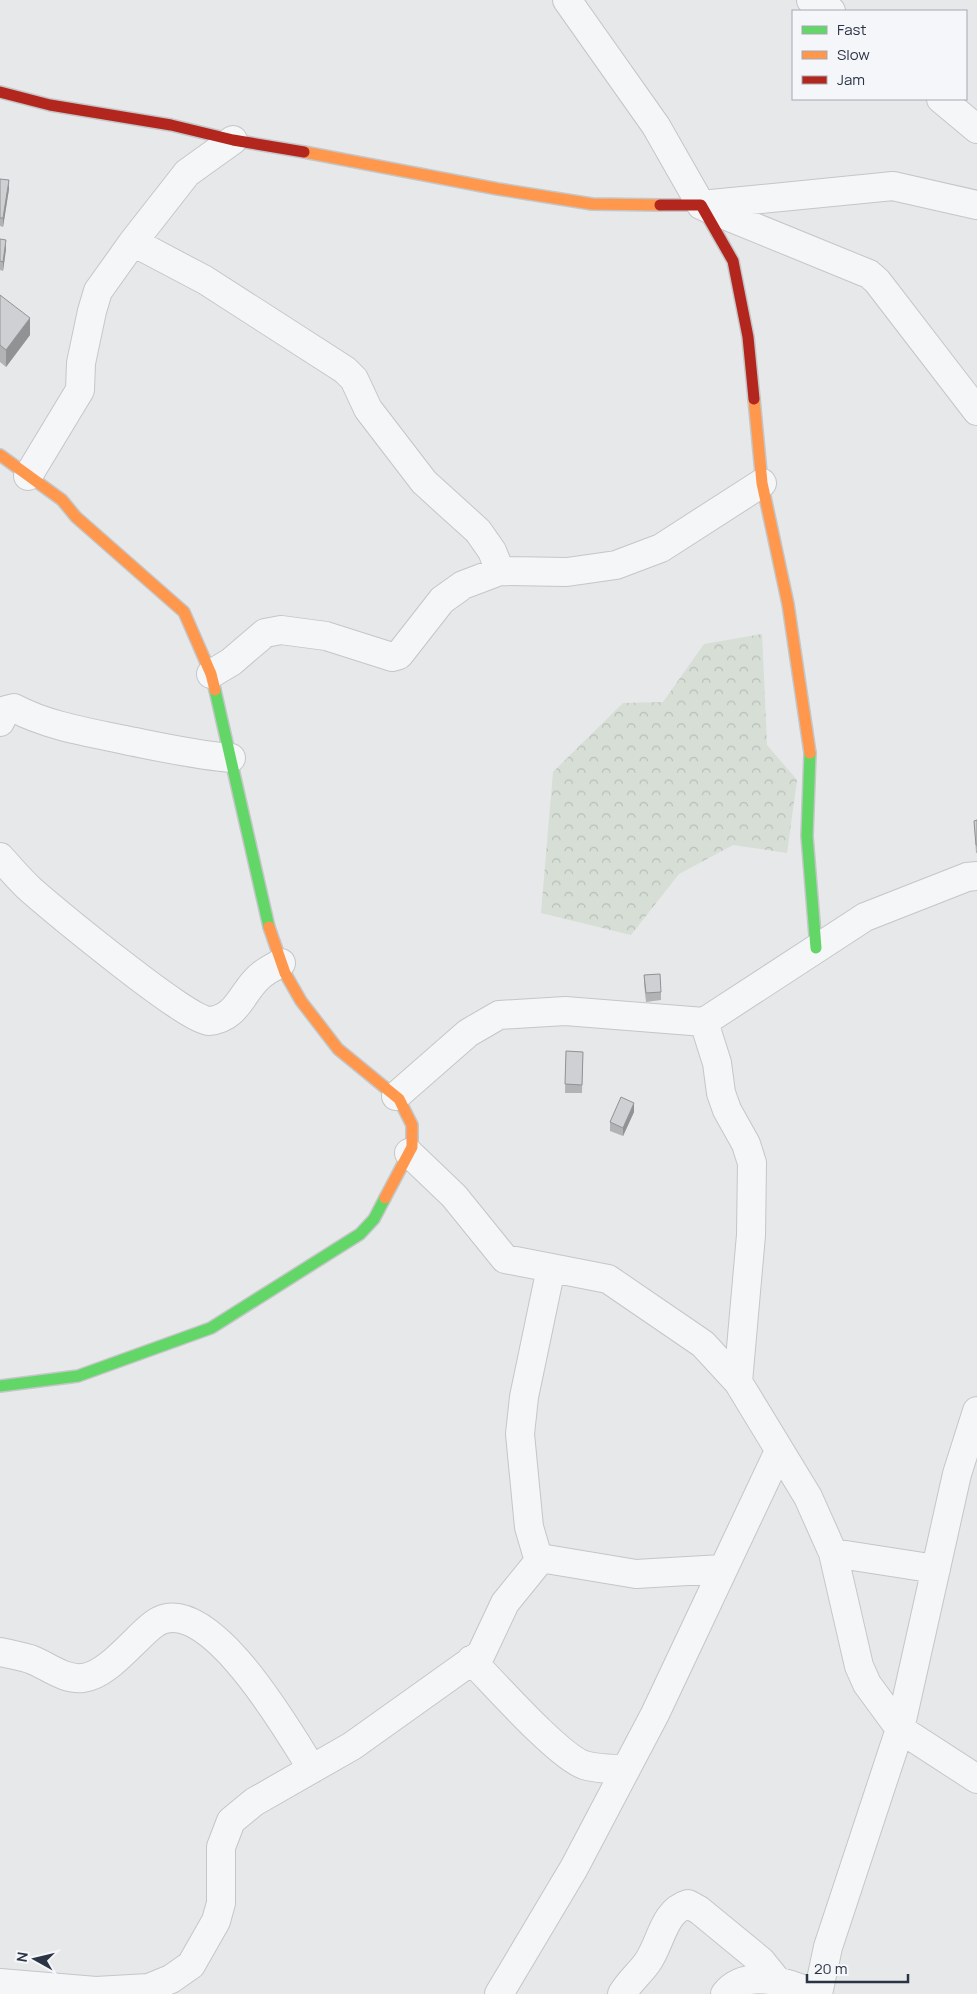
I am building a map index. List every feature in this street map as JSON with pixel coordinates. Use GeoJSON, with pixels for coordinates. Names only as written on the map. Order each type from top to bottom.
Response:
{"type":"FeatureCollection","features":[{"type":"Feature","properties":{"kind":"street"},"geometry":{"type":"LineString","coordinates":[[567,0],[656,126],[733,261],[748,337],[762,483],[788,604],[811,757],[807,836],[816,948]]}},
{"type":"Feature","properties":{"kind":"street"},"geometry":{"type":"LineString","coordinates":[[811,0],[829,10]]}},
{"type":"Feature","properties":{"kind":"street"},"geometry":{"type":"LineString","coordinates":[[0,92],[50,105],[171,125],[234,140],[338,157],[498,189],[592,204],[701,205],[893,186],[977,205]]}},
{"type":"Feature","properties":{"kind":"street"},"geometry":{"type":"LineString","coordinates":[[942,100],[977,129]]}},
{"type":"Feature","properties":{"kind":"street"},"geometry":{"type":"LineString","coordinates":[[28,476],[80,390],[81,362],[98,291],[133,242],[187,174],[234,140]]}},
{"type":"Feature","properties":{"kind":"street"},"geometry":{"type":"LineString","coordinates":[[701,205],[869,274],[877,281],[977,411]]}},
{"type":"Feature","properties":{"kind":"street"},"geometry":{"type":"LineString","coordinates":[[133,242],[205,280],[346,370],[354,379],[368,409],[424,482],[478,531],[492,551],[500,571]]}},
{"type":"Feature","properties":{"kind":"street"},"geometry":{"type":"LineString","coordinates":[[0,455],[62,500],[76,517],[184,612],[211,674],[264,911],[281,963],[301,1001],[338,1049],[396,1096],[412,1125],[412,1147],[410,1154],[374,1219],[360,1234],[211,1328],[78,1376],[0,1386]]}},
{"type":"Feature","properties":{"kind":"street"},"geometry":{"type":"LineString","coordinates":[[211,674],[230,662],[265,633],[281,630],[326,636],[392,657],[399,655],[442,600],[463,585],[500,571],[567,572],[616,565],[661,548],[762,483]]}},
{"type":"Feature","properties":{"kind":"street"},"geometry":{"type":"LineString","coordinates":[[0,722],[6,710],[14,708],[37,719],[96,734],[197,755],[231,758]]}},
{"type":"Feature","properties":{"kind":"street"},"geometry":{"type":"LineString","coordinates":[[0,857],[30,889],[160,993],[191,1014],[208,1021],[225,1016],[237,1008],[258,976],[281,963]]}},
{"type":"Feature","properties":{"kind":"street"},"geometry":{"type":"LineString","coordinates":[[396,1096],[468,1033],[499,1015],[565,1011],[704,1022],[865,917],[967,877],[977,876]]}},
{"type":"Feature","properties":{"kind":"street"},"geometry":{"type":"LineString","coordinates":[[704,1022],[717,1063],[720,1093],[746,1144],[752,1163],[751,1235],[738,1382]]}},
{"type":"Feature","properties":{"kind":"street"},"geometry":{"type":"LineString","coordinates":[[410,1154],[454,1196],[505,1259],[608,1280],[703,1344],[738,1382],[808,1497],[833,1553],[859,1666],[867,1684],[900,1729],[977,1780]]}},
{"type":"Feature","properties":{"kind":"street"},"geometry":{"type":"LineString","coordinates":[[539,1561],[529,1527],[520,1434],[524,1397],[551,1268]]}},
{"type":"Feature","properties":{"kind":"street"},"geometry":{"type":"LineString","coordinates":[[818,1994],[828,1947],[900,1729],[957,1474],[975,1422]]}},
{"type":"Feature","properties":{"kind":"street"},"geometry":{"type":"LineString","coordinates":[[499,1994],[574,1868],[626,1769],[683,1657],[722,1569],[779,1451]]}},
{"type":"Feature","properties":{"kind":"street"},"geometry":{"type":"LineString","coordinates":[[833,1553],[936,1570]]}},
{"type":"Feature","properties":{"kind":"street"},"geometry":{"type":"LineString","coordinates":[[0,1983],[96,1990],[154,1991],[171,1980],[191,1964],[216,1921],[221,1903],[221,1847],[231,1821],[254,1802],[352,1746],[481,1654],[505,1603],[539,1561],[546,1559],[636,1574],[722,1569]]}},
{"type":"Feature","properties":{"kind":"street"},"geometry":{"type":"LineString","coordinates":[[0,1652],[31,1659],[64,1675],[80,1678],[96,1676],[155,1623],[169,1616],[182,1618],[216,1640],[247,1671],[268,1699],[312,1769]]}},
{"type":"Feature","properties":{"kind":"street"},"geometry":{"type":"LineString","coordinates":[[471,1660],[561,1751],[583,1765],[605,1769],[626,1769]]}},
{"type":"Feature","properties":{"kind":"street"},"geometry":{"type":"LineString","coordinates":[[622,1994],[629,1983],[646,1965],[674,1912],[688,1904],[699,1910],[761,1961],[778,1982]]}},
{"type":"Feature","properties":{"kind":"street"},"geometry":{"type":"LineString","coordinates":[[725,1994],[733,1986],[746,1980],[770,1980],[814,1994]]}},
{"type":"Feature","properties":{"kind":"green space"},"geometry":{"type":"Polygon","coordinates":[[[762,634],[767,745],[797,780],[787,853],[733,845],[679,874],[631,935],[541,913],[553,772],[623,703],[663,702],[704,644],[762,634]]]}},
{"type":"Feature","properties":{"kind":"building"},"geometry":{"type":"Polygon","coordinates":[[[0,179],[9,180],[3,218],[0,218],[0,179]]]}},
{"type":"Feature","properties":{"kind":"building"},"geometry":{"type":"Polygon","coordinates":[[[0,239],[6,240],[3,262],[0,261],[0,239]]]}},
{"type":"Feature","properties":{"kind":"building"},"geometry":{"type":"Polygon","coordinates":[[[0,295],[30,318],[6,350],[0,345],[0,295]]]}},
{"type":"Feature","properties":{"kind":"building"},"geometry":{"type":"Polygon","coordinates":[[[977,820],[977,845],[976,845],[974,821],[977,820]]]}},
{"type":"Feature","properties":{"kind":"building"},"geometry":{"type":"Polygon","coordinates":[[[660,974],[661,992],[646,993],[644,975],[660,974]]]}},
{"type":"Feature","properties":{"kind":"building"},"geometry":{"type":"Polygon","coordinates":[[[566,1051],[583,1052],[582,1085],[565,1084],[566,1051]]]}},
{"type":"Feature","properties":{"kind":"building"},"geometry":{"type":"Polygon","coordinates":[[[621,1097],[634,1103],[623,1128],[610,1122],[621,1097]]]}},
{"type":"Feature","properties":{"kind":"traffic: fast"},"geometry":{"type":"LineString","coordinates":[[215,690],[269,927]]}},
{"type":"Feature","properties":{"kind":"traffic: fast"},"geometry":{"type":"LineString","coordinates":[[810,753],[807,836],[816,948]]}},
{"type":"Feature","properties":{"kind":"traffic: fast"},"geometry":{"type":"LineString","coordinates":[[0,1386],[78,1376],[211,1328],[360,1234],[374,1219],[385,1198]]}},
{"type":"Feature","properties":{"kind":"traffic: slow"},"geometry":{"type":"LineString","coordinates":[[304,152],[498,189],[592,204],[660,205]]}},
{"type":"Feature","properties":{"kind":"traffic: slow"},"geometry":{"type":"LineString","coordinates":[[754,399],[762,483],[788,604],[810,753]]}},
{"type":"Feature","properties":{"kind":"traffic: slow"},"geometry":{"type":"LineString","coordinates":[[0,455],[62,500],[76,517],[184,612],[211,674],[215,690]]}},
{"type":"Feature","properties":{"kind":"traffic: slow"},"geometry":{"type":"LineString","coordinates":[[269,927],[285,973],[301,1001],[338,1049],[399,1099],[412,1125],[412,1147],[385,1198]]}},
{"type":"Feature","properties":{"kind":"traffic: jam"},"geometry":{"type":"LineString","coordinates":[[0,92],[50,105],[171,125],[233,140],[304,152]]}},
{"type":"Feature","properties":{"kind":"traffic: jam"},"geometry":{"type":"LineString","coordinates":[[660,205],[701,205],[733,261],[748,337],[754,399]]}}]}
